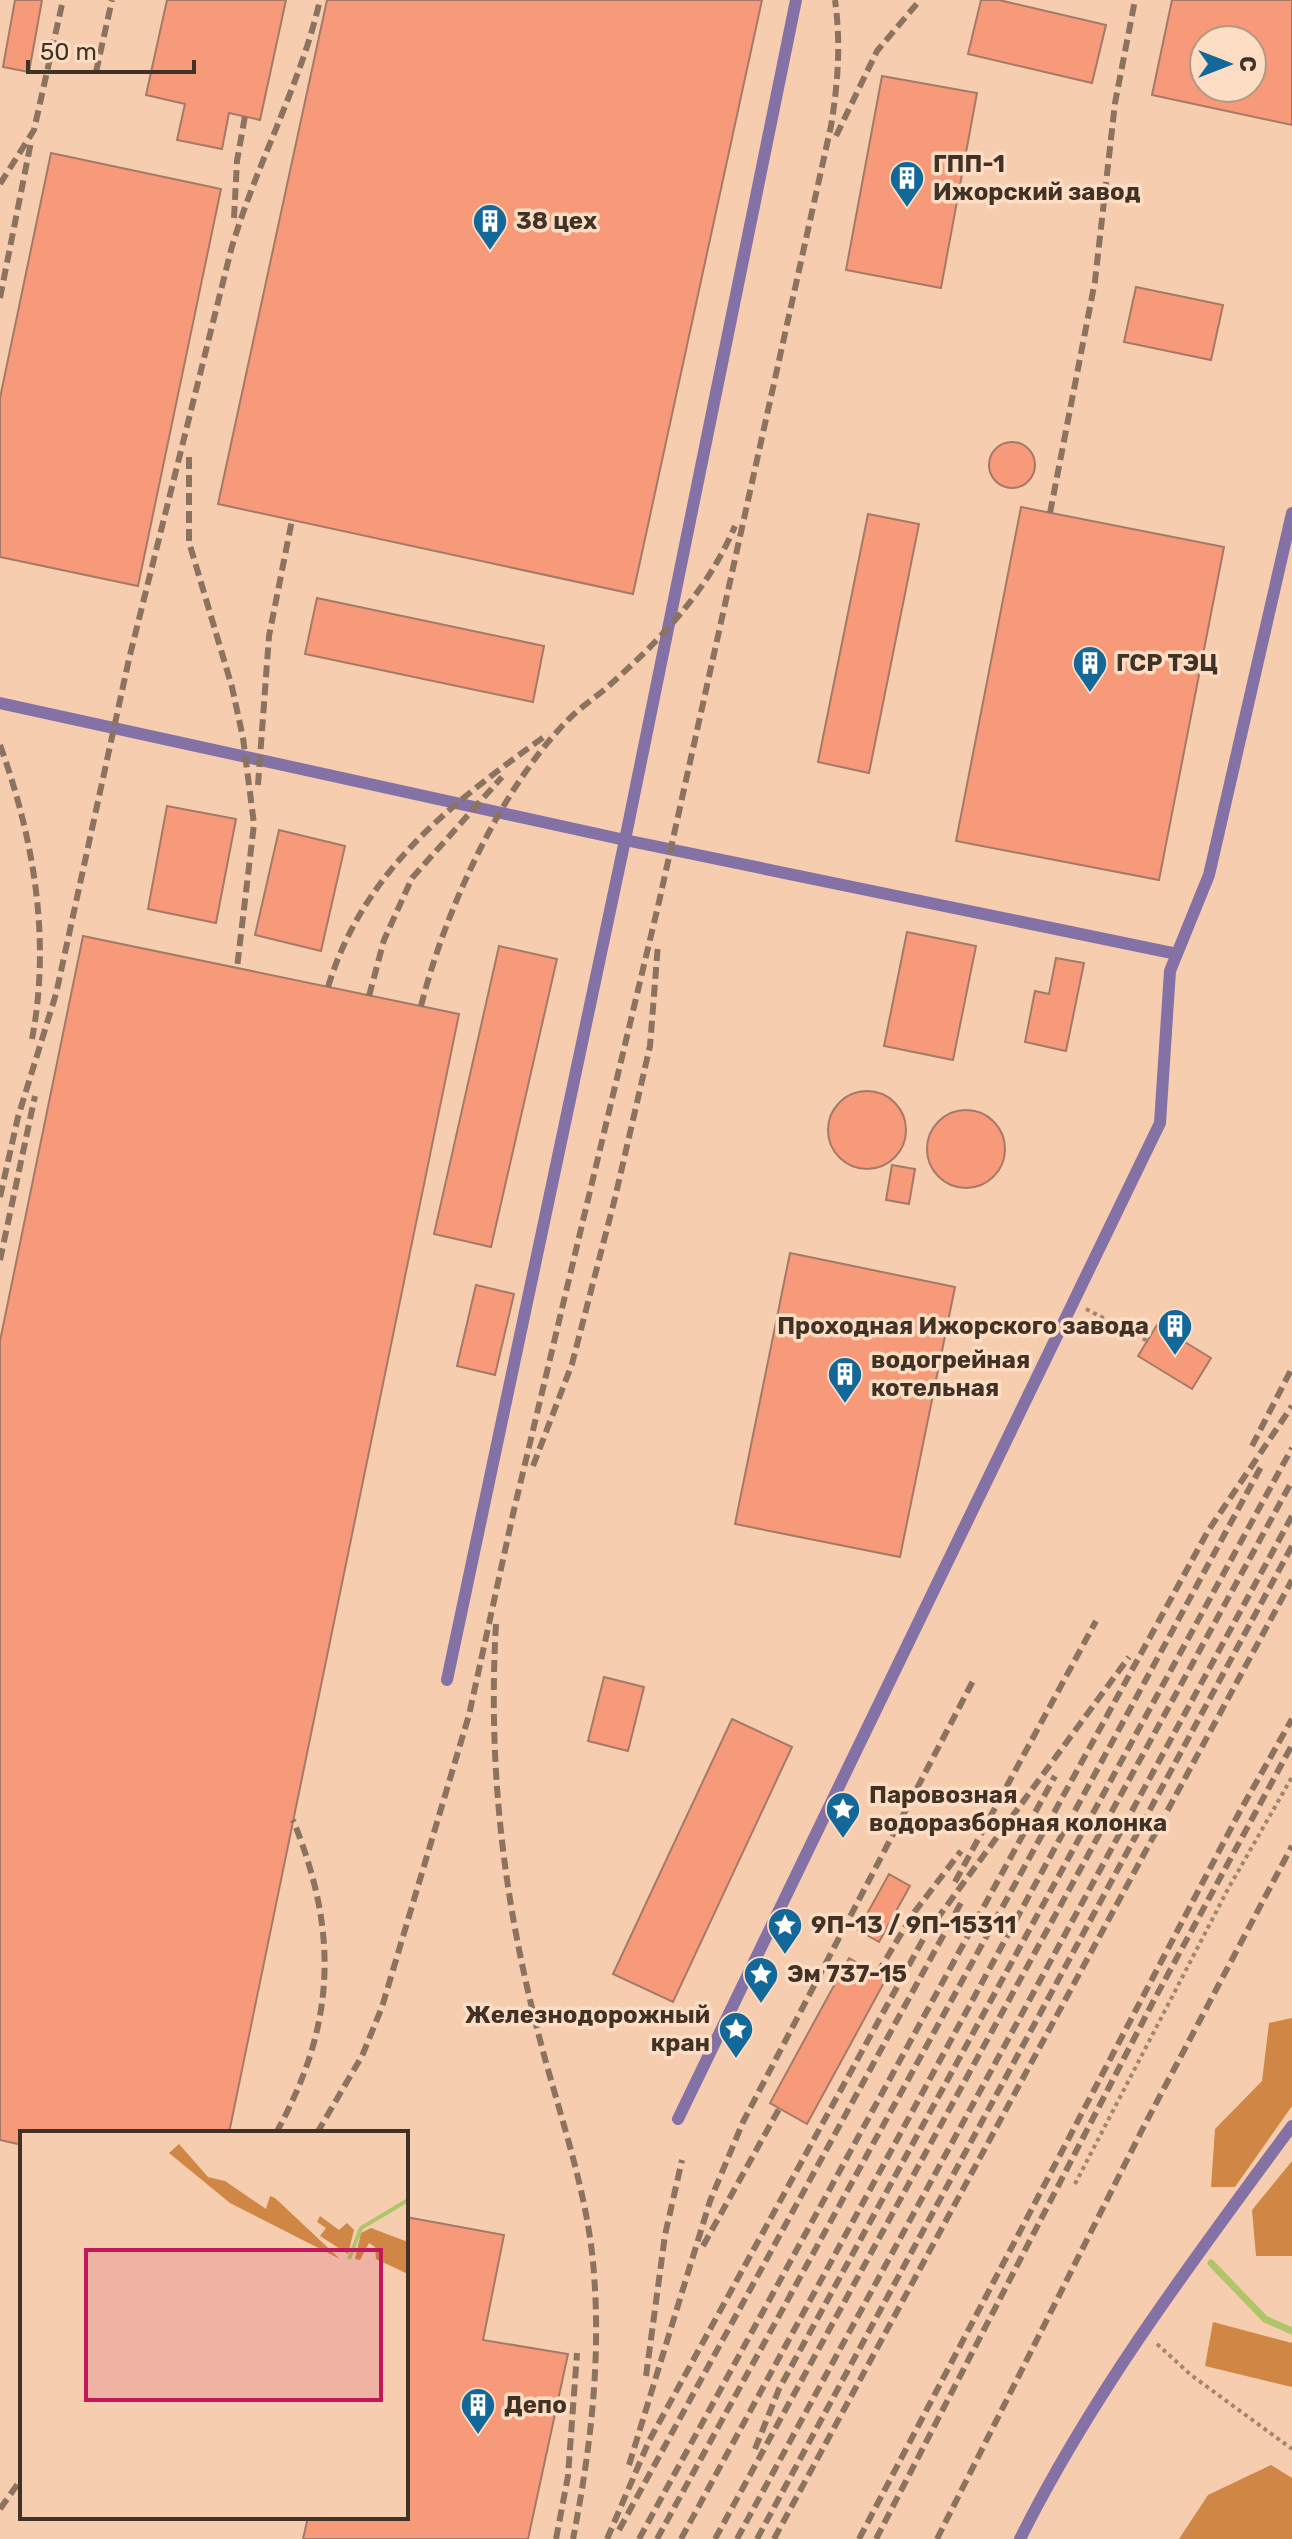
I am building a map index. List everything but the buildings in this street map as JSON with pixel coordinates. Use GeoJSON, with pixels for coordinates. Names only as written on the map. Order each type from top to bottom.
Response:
{"type":"FeatureCollection","features":[{"type":"Feature","properties":{"kind":"lane"},"geometry":{"type":"LineString","coordinates":[[447,1680],[625,840],[796,0]]}},
{"type":"Feature","properties":{"kind":"lane"},"geometry":{"type":"LineString","coordinates":[[678,2119],[1160,1123],[1170,971],[1209,875],[1292,513]]}},
{"type":"Feature","properties":{"kind":"lane"},"geometry":{"type":"LineString","coordinates":[[0,703],[625,840],[1177,954]]}},
{"type":"Feature","properties":{"kind":"lane"},"geometry":{"type":"LineString","coordinates":[[1020,2539],[1048,2482],[1143,2331],[1292,2126]]}},
{"type":"Feature","properties":{"kind":"path"},"geometry":{"type":"LineString","coordinates":[[1073,1303],[1148,1341]]}},
{"type":"Feature","properties":{"kind":"path"},"geometry":{"type":"LineString","coordinates":[[1075,2184],[1228,1889],[1292,1777]]}},
{"type":"Feature","properties":{"kind":"path"},"geometry":{"type":"LineString","coordinates":[[1143,2331],[1191,2375],[1292,2449]]}},
{"type":"Feature","properties":{"kind":"shaded area"},"geometry":{"type":"Polygon","coordinates":[[[1292,2018],[1292,2106],[1235,2187],[1211,2187],[1215,2129],[1262,2081],[1269,2023],[1292,2018]]]}},
{"type":"Feature","properties":{"kind":"shaded area"},"geometry":{"type":"Polygon","coordinates":[[[1292,2161],[1292,2256],[1256,2256],[1252,2210],[1292,2161]]]}},
{"type":"Feature","properties":{"kind":"shaded area"},"geometry":{"type":"Polygon","coordinates":[[[1213,2322],[1292,2343],[1292,2387],[1205,2366],[1213,2322]]]}},
{"type":"Feature","properties":{"kind":"shaded area"},"geometry":{"type":"Polygon","coordinates":[[[1271,2465],[1292,2478],[1292,2539],[1179,2539],[1208,2495],[1271,2465]]]}},
{"type":"Feature","properties":{"kind":"waterway"},"geometry":{"type":"LineString","coordinates":[[1211,2263],[1265,2319],[1292,2331]]}},
{"type":"Feature","properties":{"kind":"railway"},"geometry":{"type":"LineString","coordinates":[[0,184],[34,130],[63,0]]}},
{"type":"Feature","properties":{"kind":"railway"},"geometry":{"type":"LineString","coordinates":[[96,72],[112,0]]}},
{"type":"Feature","properties":{"kind":"railway"},"geometry":{"type":"LineString","coordinates":[[0,1197],[18,1117],[56,994],[129,659],[231,250],[290,95],[320,0]]}},
{"type":"Feature","properties":{"kind":"railway"},"geometry":{"type":"LineString","coordinates":[[318,2131],[362,2056],[382,2007],[469,1715],[513,1514],[659,902],[831,126],[838,63],[835,0]]}},
{"type":"Feature","properties":{"kind":"railway"},"geometry":{"type":"LineString","coordinates":[[836,136],[877,51],[920,0]]}},
{"type":"Feature","properties":{"kind":"railway"},"geometry":{"type":"LineString","coordinates":[[1050,513],[1095,281],[1115,103],[1135,0]]}},
{"type":"Feature","properties":{"kind":"railway"},"geometry":{"type":"LineString","coordinates":[[234,218],[237,161],[245,116]]}},
{"type":"Feature","properties":{"kind":"railway"},"geometry":{"type":"LineString","coordinates":[[0,298],[31,142]]}},
{"type":"Feature","properties":{"kind":"railway"},"geometry":{"type":"LineString","coordinates":[[189,457],[189,542],[232,687],[243,738],[254,824],[237,968]]}},
{"type":"Feature","properties":{"kind":"railway"},"geometry":{"type":"LineString","coordinates":[[258,785],[269,636],[292,520]]}},
{"type":"Feature","properties":{"kind":"railway"},"geometry":{"type":"LineString","coordinates":[[421,1006],[459,894],[477,855],[518,783],[566,722],[631,666],[666,630],[712,571],[735,526]]}},
{"type":"Feature","properties":{"kind":"railway"},"geometry":{"type":"LineString","coordinates":[[328,987],[344,945],[364,907],[388,873],[446,813],[548,734]]}},
{"type":"Feature","properties":{"kind":"railway"},"geometry":{"type":"LineString","coordinates":[[0,745],[22,817],[36,890],[40,965],[32,1039]]}},
{"type":"Feature","properties":{"kind":"railway"},"geometry":{"type":"LineString","coordinates":[[369,996],[384,940],[412,878],[502,777]]}},
{"type":"Feature","properties":{"kind":"railway"},"geometry":{"type":"LineString","coordinates":[[533,1466],[572,1364],[615,1198],[650,1046],[658,944]]}},
{"type":"Feature","properties":{"kind":"railway"},"geometry":{"type":"LineString","coordinates":[[0,1260],[35,1096]]}},
{"type":"Feature","properties":{"kind":"railway"},"geometry":{"type":"LineString","coordinates":[[1252,1446],[1292,1368]]}},
{"type":"Feature","properties":{"kind":"railway"},"geometry":{"type":"LineString","coordinates":[[657,2539],[1208,1531],[1292,1406]]}},
{"type":"Feature","properties":{"kind":"railway"},"geometry":{"type":"LineString","coordinates":[[755,2449],[779,2389],[1292,1448]]}},
{"type":"Feature","properties":{"kind":"railway"},"geometry":{"type":"LineString","coordinates":[[681,2539],[1262,1465]]}},
{"type":"Feature","properties":{"kind":"railway"},"geometry":{"type":"LineString","coordinates":[[715,2539],[1292,1481]]}},
{"type":"Feature","properties":{"kind":"railway"},"geometry":{"type":"LineString","coordinates":[[737,2539],[1292,1516]]}},
{"type":"Feature","properties":{"kind":"railway"},"geometry":{"type":"LineString","coordinates":[[757,2539],[1292,1546]]}},
{"type":"Feature","properties":{"kind":"railway"},"geometry":{"type":"LineString","coordinates":[[774,2539],[1292,1580]]}},
{"type":"Feature","properties":{"kind":"railway"},"geometry":{"type":"LineString","coordinates":[[955,1882],[1096,1621]]}},
{"type":"Feature","properties":{"kind":"railway"},"geometry":{"type":"LineString","coordinates":[[496,1624],[496,1774],[506,1873],[524,1971],[585,2209],[594,2274],[595,2374],[573,2539]]}},
{"type":"Feature","properties":{"kind":"railway"},"geometry":{"type":"LineString","coordinates":[[607,2539],[649,2441],[926,1934],[1129,1657]]}},
{"type":"Feature","properties":{"kind":"railway"},"geometry":{"type":"LineString","coordinates":[[629,2465],[710,2201],[743,2122],[974,1679]]}},
{"type":"Feature","properties":{"kind":"railway"},"geometry":{"type":"LineString","coordinates":[[859,2539],[1239,1813],[1292,1719]]}},
{"type":"Feature","properties":{"kind":"railway"},"geometry":{"type":"LineString","coordinates":[[876,2539],[1154,2000],[1292,1745]]}},
{"type":"Feature","properties":{"kind":"railway"},"geometry":{"type":"LineString","coordinates":[[639,2539],[1055,1776]]}},
{"type":"Feature","properties":{"kind":"railway"},"geometry":{"type":"LineString","coordinates":[[277,2131],[296,2093],[310,2054],[320,2016],[324,1978],[324,1940],[318,1901],[293,1820]]}},
{"type":"Feature","properties":{"kind":"railway"},"geometry":{"type":"LineString","coordinates":[[937,2539],[1143,2128],[1292,1846]]}},
{"type":"Feature","properties":{"kind":"railway"},"geometry":{"type":"LineString","coordinates":[[877,1974],[913,1914],[961,1851]]}},
{"type":"Feature","properties":{"kind":"railway"},"geometry":{"type":"LineString","coordinates":[[619,2530],[962,1901]]}},
{"type":"Feature","properties":{"kind":"railway"},"geometry":{"type":"LineString","coordinates":[[703,2246],[779,2109]]}},
{"type":"Feature","properties":{"kind":"railway"},"geometry":{"type":"LineString","coordinates":[[646,2376],[665,2235],[682,2160]]}},
{"type":"Feature","properties":{"kind":"railway"},"geometry":{"type":"LineString","coordinates":[[556,2539],[568,2476],[577,2353]]}},
{"type":"Feature","properties":{"kind":"railway"},"geometry":{"type":"LineString","coordinates":[[0,2509],[20,2481]]}},
{"type":"Feature","properties":{"kind":"place","name":"ГПП-1 Ижорский завод"},"geometry":{"type":"Point","coordinates":[907,209]}},
{"type":"Feature","properties":{"kind":"place","name":"38 цех"},"geometry":{"type":"Point","coordinates":[490,252]}},
{"type":"Feature","properties":{"kind":"place","name":"ГСР ТЭЦ"},"geometry":{"type":"Point","coordinates":[1090,694]}},
{"type":"Feature","properties":{"kind":"place","name":"Проходная Ижорского завода"},"geometry":{"type":"Point","coordinates":[1175,1357]}},
{"type":"Feature","properties":{"kind":"place","name":"водогрейная котельная"},"geometry":{"type":"Point","coordinates":[845,1405]}},
{"type":"Feature","properties":{"kind":"place","name":"Паровозная водоразборная колонка"},"geometry":{"type":"Point","coordinates":[843,1840]}},
{"type":"Feature","properties":{"kind":"place","name":"9П-13 / 9П-15311"},"geometry":{"type":"Point","coordinates":[785,1956]}},
{"type":"Feature","properties":{"kind":"place","name":"Эм 737-15"},"geometry":{"type":"Point","coordinates":[761,2005]}},
{"type":"Feature","properties":{"kind":"place","name":"Железнодорожный кран"},"geometry":{"type":"Point","coordinates":[736,2060]}},
{"type":"Feature","properties":{"kind":"place","name":"Депо"},"geometry":{"type":"Point","coordinates":[478,2436]}}]}
